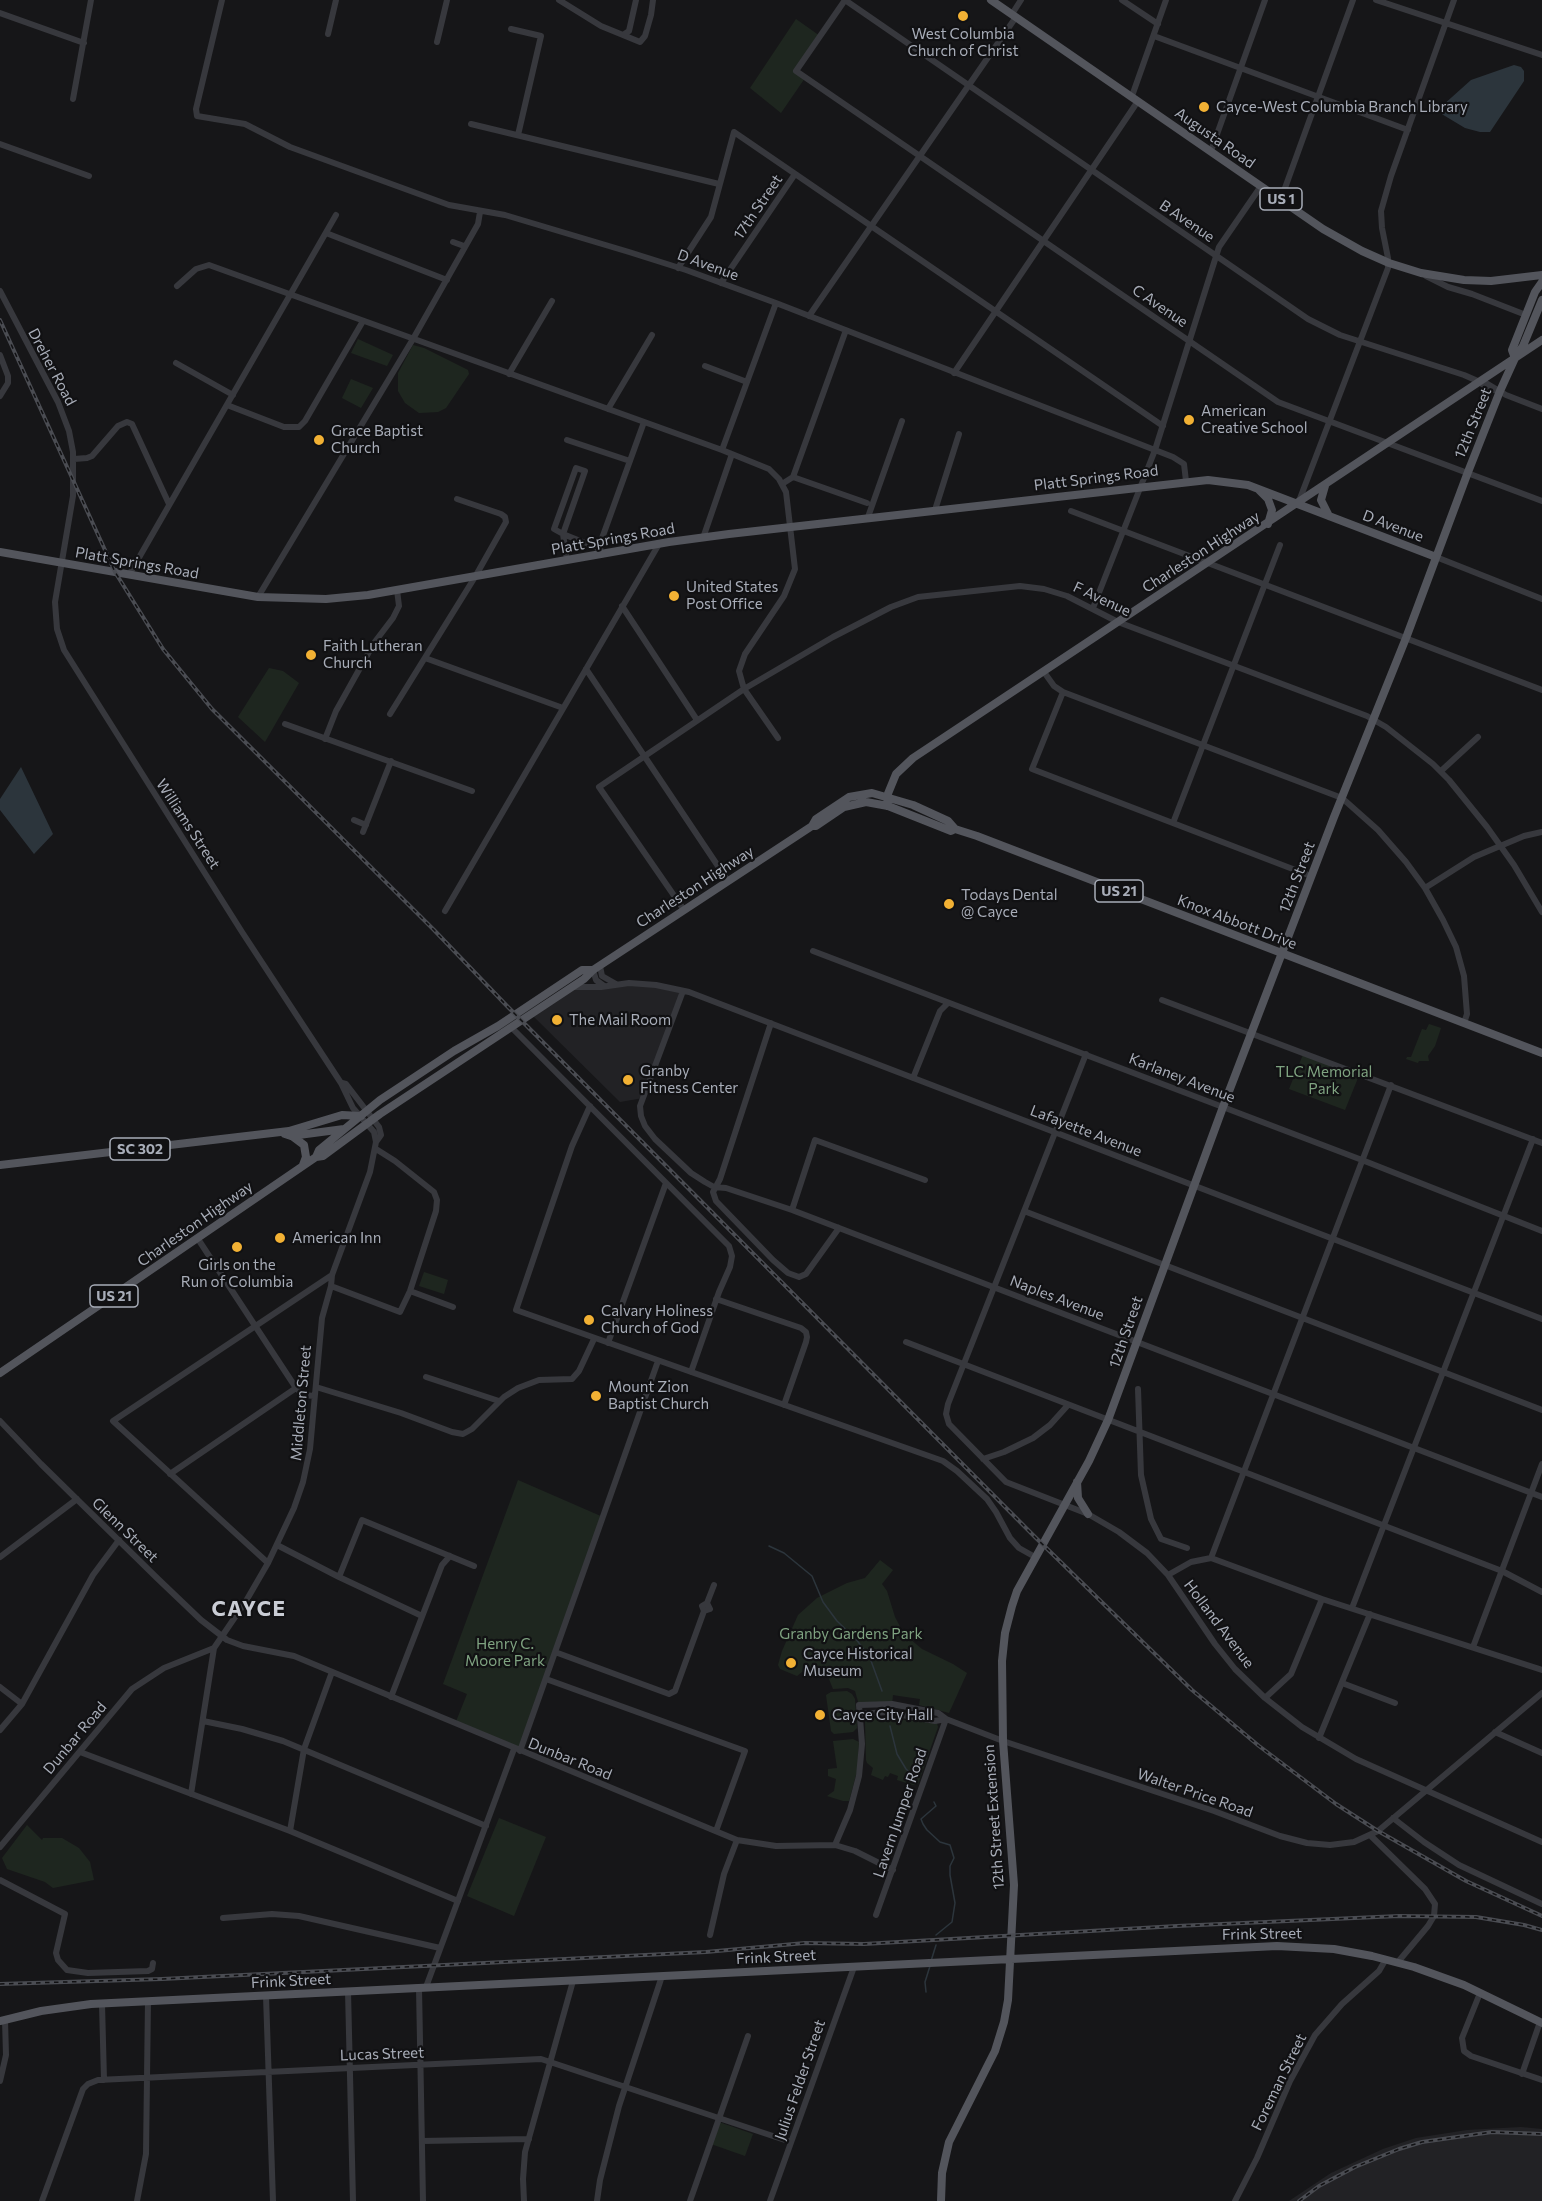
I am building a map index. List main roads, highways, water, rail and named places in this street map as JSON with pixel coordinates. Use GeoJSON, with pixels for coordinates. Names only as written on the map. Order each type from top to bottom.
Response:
{"type":"FeatureCollection","features":[{"type":"Feature","properties":{"kind":"main road","name":"Augusta Road"},"geometry":{"type":"LineString","coordinates":[[992,0],[1342,241],[1389,263],[1421,273],[1464,280],[1491,281],[1542,275]]}},
{"type":"Feature","properties":{"kind":"main road","name":"12th Street"},"geometry":{"type":"LineString","coordinates":[[1515,358],[1512,350],[1542,282]]}},
{"type":"Feature","properties":{"kind":"main road","name":"12th Street"},"geometry":{"type":"LineString","coordinates":[[1065,1504],[1108,1420],[1193,1186],[1311,876],[1406,638],[1500,391],[1515,358],[1538,319],[1542,300]]}},
{"type":"Feature","properties":{"kind":"main road","name":"Charleston Highway"},"geometry":{"type":"LineString","coordinates":[[890,798],[897,784],[896,774],[913,758],[1542,340]]}},
{"type":"Feature","properties":{"kind":"main road","name":"Platt Springs Road"},"geometry":{"type":"LineString","coordinates":[[0,552],[258,597],[326,599],[475,577],[600,552],[703,538],[1186,481],[1233,482]]}},
{"type":"Feature","properties":{"kind":"main road","name":"D Avenue"},"geometry":{"type":"LineString","coordinates":[[1233,482],[1258,489],[1436,557]]}},
{"type":"Feature","properties":{"kind":"main road"},"geometry":{"type":"LineString","coordinates":[[1325,486],[1321,500],[1329,516]]}},
{"type":"Feature","properties":{"kind":"main road"},"geometry":{"type":"LineString","coordinates":[[1258,489],[1268,499],[1272,510],[1268,524]]}},
{"type":"Feature","properties":{"kind":"main road","name":"Charleston Highway"},"geometry":{"type":"LineString","coordinates":[[812,826],[816,819],[849,798],[872,793],[913,805],[948,821],[955,829]]}},
{"type":"Feature","properties":{"kind":"main road"},"geometry":{"type":"LineString","coordinates":[[888,806],[890,798]]}},
{"type":"Feature","properties":{"kind":"main road","name":"Charleston Highway"},"geometry":{"type":"LineString","coordinates":[[0,1373],[316,1157],[322,1156],[572,987],[596,968],[812,826],[816,826],[844,807],[866,802],[888,806],[924,819]]}},
{"type":"Feature","properties":{"kind":"main road","name":"Knox Abbott Drive"},"geometry":{"type":"LineString","coordinates":[[924,819],[951,831],[955,829],[1027,855],[1542,1053]]}},
{"type":"Feature","properties":{"kind":"main road","name":"Charleston Highway"},"geometry":{"type":"LineString","coordinates":[[316,1157],[319,1149],[346,1129],[362,1111],[498,1026],[582,970],[596,968]]}},
{"type":"Feature","properties":{"kind":"main road","name":"SC 302"},"geometry":{"type":"LineString","coordinates":[[0,1165],[280,1132],[362,1111]]}},
{"type":"Feature","properties":{"kind":"main road","name":"SC 302"},"geometry":{"type":"LineString","coordinates":[[280,1132],[291,1136],[346,1129],[371,1121]]}},
{"type":"Feature","properties":{"kind":"main road"},"geometry":{"type":"LineString","coordinates":[[291,1136],[304,1144],[306,1157],[303,1166]]}},
{"type":"Feature","properties":{"kind":"main road"},"geometry":{"type":"LineString","coordinates":[[1077,1481],[1078,1498],[1088,1514]]}},
{"type":"Feature","properties":{"kind":"main road","name":"12th Street Extension"},"geometry":{"type":"LineString","coordinates":[[941,2201],[940,2187],[949,2142],[995,2051],[1008,2000],[1014,1885],[1003,1741],[1002,1661],[1005,1633],[1017,1591],[1065,1504]]}},
{"type":"Feature","properties":{"kind":"main road","name":"Frink Street"},"geometry":{"type":"LineString","coordinates":[[2,2020],[41,2011],[148,2001],[1277,1946],[1334,1949],[1398,1962],[1434,1973],[1480,1992],[1541,2023]]}},
{"type":"Feature","properties":{"kind":"waterway"},"geometry":{"type":"LineString","coordinates":[[769,1546],[784,1553],[812,1576],[823,1602],[870,1658],[882,1691]]}},
{"type":"Feature","properties":{"kind":"waterway"},"geometry":{"type":"LineString","coordinates":[[890,1726],[897,1754],[906,1769],[916,1778]]}},
{"type":"Feature","properties":{"kind":"waterway"},"geometry":{"type":"LineString","coordinates":[[934,1802],[936,1806],[921,1819],[927,1830],[940,1842],[950,1845],[954,1858],[950,1866],[950,1875],[955,1903],[952,1922],[936,1935]]}},
{"type":"Feature","properties":{"kind":"waterway"},"geometry":{"type":"LineString","coordinates":[[931,1961],[936,1945]]}},
{"type":"Feature","properties":{"kind":"waterway"},"geometry":{"type":"LineString","coordinates":[[926,1992],[925,1982],[930,1966]]}},
{"type":"Feature","properties":{"kind":"railway"},"geometry":{"type":"LineString","coordinates":[[0,320],[115,572],[163,649],[212,709],[1035,1537],[1192,1690],[1259,1746],[1336,1804],[1378,1831],[1466,1881],[1542,1916]]}},
{"type":"Feature","properties":{"kind":"railway"},"geometry":{"type":"LineString","coordinates":[[0,1984],[162,1979],[706,1952],[805,1943],[864,1944],[1399,1916],[1476,1917],[1542,1930]]}},
{"type":"Feature","properties":{"kind":"railway"},"geometry":{"type":"LineString","coordinates":[[1299,2201],[1319,2186],[1355,2167],[1422,2142],[1492,2132],[1542,2134]]}},
{"type":"Feature","properties":{"kind":"place","name":"West Columbia Church of Christ"},"geometry":{"type":"Point","coordinates":[963,16]}},
{"type":"Feature","properties":{"kind":"place","name":"Cayce-West Columbia Branch Library"},"geometry":{"type":"Point","coordinates":[1204,107]}},
{"type":"Feature","properties":{"kind":"place","name":"American Creative School"},"geometry":{"type":"Point","coordinates":[1189,420]}},
{"type":"Feature","properties":{"kind":"place","name":"Grace Baptist Church"},"geometry":{"type":"Point","coordinates":[319,440]}},
{"type":"Feature","properties":{"kind":"place","name":"United States Post Office"},"geometry":{"type":"Point","coordinates":[674,596]}},
{"type":"Feature","properties":{"kind":"place","name":"Faith Lutheran Church"},"geometry":{"type":"Point","coordinates":[311,655]}},
{"type":"Feature","properties":{"kind":"place","name":"Todays Dental @ Cayce"},"geometry":{"type":"Point","coordinates":[949,904]}},
{"type":"Feature","properties":{"kind":"place","name":"The Mail Room"},"geometry":{"type":"Point","coordinates":[557,1020]}},
{"type":"Feature","properties":{"kind":"place","name":"Granby Fitness Center"},"geometry":{"type":"Point","coordinates":[628,1080]}},
{"type":"Feature","properties":{"kind":"place","name":"American Inn"},"geometry":{"type":"Point","coordinates":[280,1238]}},
{"type":"Feature","properties":{"kind":"place","name":"Girls on the Run of Columbia"},"geometry":{"type":"Point","coordinates":[237,1247]}},
{"type":"Feature","properties":{"kind":"place","name":"Calvary Holiness Church of God"},"geometry":{"type":"Point","coordinates":[589,1320]}},
{"type":"Feature","properties":{"kind":"place","name":"Mount Zion Baptist Church"},"geometry":{"type":"Point","coordinates":[596,1396]}},
{"type":"Feature","properties":{"kind":"place","name":"Cayce Historical Museum"},"geometry":{"type":"Point","coordinates":[791,1663]}},
{"type":"Feature","properties":{"kind":"place","name":"Cayce City Hall"},"geometry":{"type":"Point","coordinates":[820,1715]}},
{"type":"Feature","properties":{"kind":"district","name":"CAYCE"},"geometry":{"type":"Point","coordinates":[249,1609]}},
{"type":"Feature","properties":{"kind":"park label","name":"TLC Memorial Park"},"geometry":{"type":"Point","coordinates":[1324,1080]}},
{"type":"Feature","properties":{"kind":"park label","name":"Granby Gardens Park"},"geometry":{"type":"Point","coordinates":[851,1634]}},
{"type":"Feature","properties":{"kind":"park label","name":"Henry C. Moore Park"},"geometry":{"type":"Point","coordinates":[505,1652]}}]}
